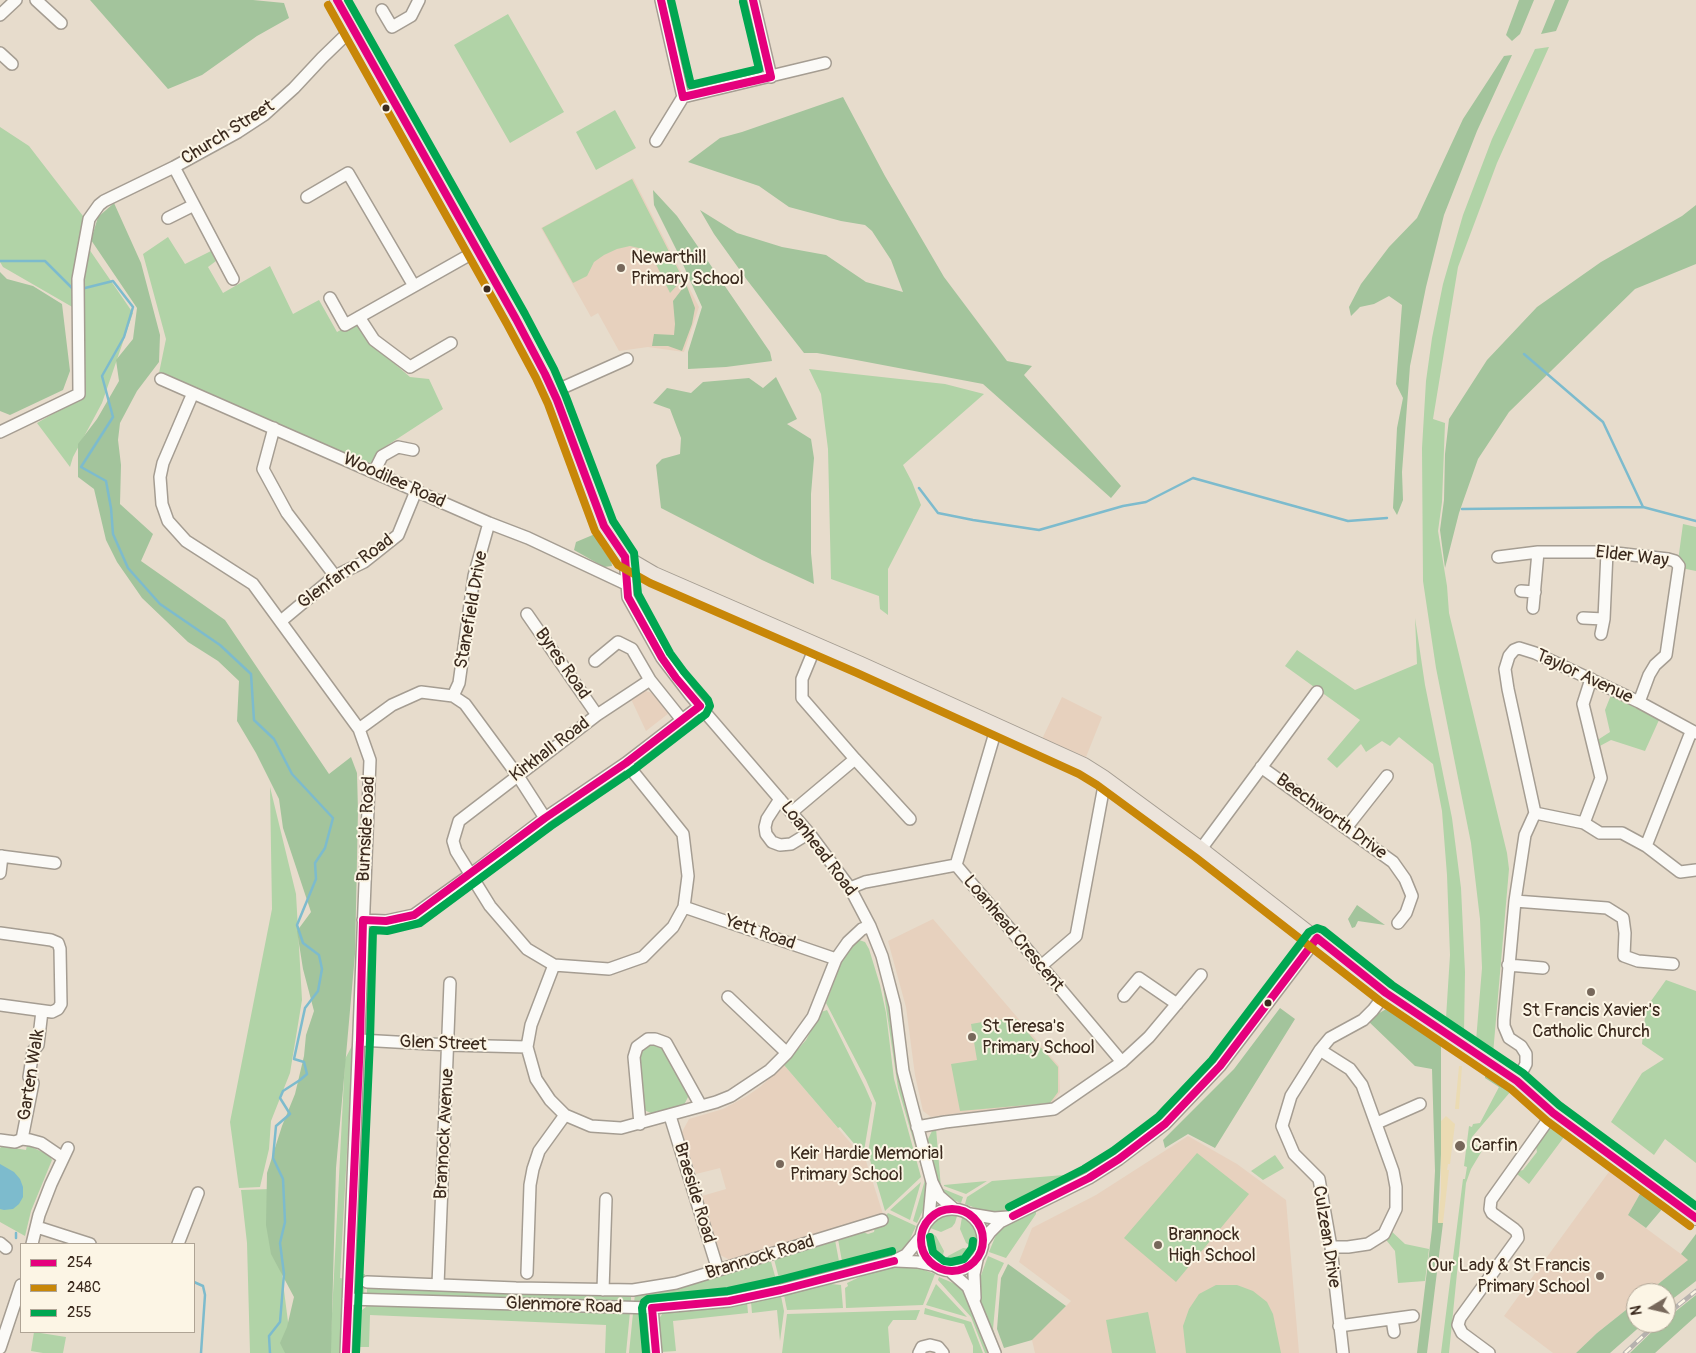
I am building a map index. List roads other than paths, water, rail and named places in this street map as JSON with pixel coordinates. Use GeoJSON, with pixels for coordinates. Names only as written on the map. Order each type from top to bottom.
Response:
{"type":"FeatureCollection","features":[{"type":"Feature","properties":{"kind":"main road"},"geometry":{"type":"LineString","coordinates":[[337,0],[516,319],[553,392],[604,526],[625,557],[654,574],[1084,765],[1200,849],[1386,993],[1517,1081],[1554,1114],[1696,1218]]}},
{"type":"Feature","properties":{"kind":"street"},"geometry":{"type":"LineString","coordinates":[[0,15],[16,0]]}},
{"type":"Feature","properties":{"kind":"street"},"geometry":{"type":"LineString","coordinates":[[36,0],[61,23]]}},
{"type":"Feature","properties":{"kind":"street"},"geometry":{"type":"LineString","coordinates":[[382,10],[392,27],[411,16],[419,0],[432,0]]}},
{"type":"Feature","properties":{"kind":"street"},"geometry":{"type":"LineString","coordinates":[[656,141],[682,97],[661,0]]}},
{"type":"Feature","properties":{"kind":"street"},"geometry":{"type":"LineString","coordinates":[[753,0],[771,77]]}},
{"type":"Feature","properties":{"kind":"street","name":"Church Street"},"geometry":{"type":"LineString","coordinates":[[0,432],[79,394],[78,278],[89,218],[99,205],[104,200],[174,167],[238,132],[264,115],[294,88],[353,28]]}},
{"type":"Feature","properties":{"kind":"street"},"geometry":{"type":"LineString","coordinates":[[0,53],[12,64]]}},
{"type":"Feature","properties":{"kind":"street"},"geometry":{"type":"LineString","coordinates":[[682,97],[825,63]]}},
{"type":"Feature","properties":{"kind":"street"},"geometry":{"type":"LineString","coordinates":[[174,167],[233,279]]}},
{"type":"Feature","properties":{"kind":"street"},"geometry":{"type":"LineString","coordinates":[[307,197],[348,173],[414,286]]}},
{"type":"Feature","properties":{"kind":"street"},"geometry":{"type":"LineString","coordinates":[[168,218],[194,204]]}},
{"type":"Feature","properties":{"kind":"street"},"geometry":{"type":"LineString","coordinates":[[330,298],[345,325],[478,250]]}},
{"type":"Feature","properties":{"kind":"street"},"geometry":{"type":"LineString","coordinates":[[359,317],[374,340],[410,367],[451,343]]}},
{"type":"Feature","properties":{"kind":"street"},"geometry":{"type":"LineString","coordinates":[[553,392],[628,359]]}},
{"type":"Feature","properties":{"kind":"street","name":"Woodilee Road"},"geometry":{"type":"LineString","coordinates":[[161,379],[489,523],[528,538],[626,584]]}},
{"type":"Feature","properties":{"kind":"street","name":"Burnside Road"},"geometry":{"type":"LineString","coordinates":[[192,393],[163,463],[160,477],[162,504],[168,521],[186,541],[253,584],[359,729],[370,760],[346,1353]]}},
{"type":"Feature","properties":{"kind":"street"},"geometry":{"type":"LineString","coordinates":[[274,428],[263,469],[287,512],[335,576]]}},
{"type":"Feature","properties":{"kind":"street"},"geometry":{"type":"LineString","coordinates":[[374,472],[382,456],[398,448],[413,450]]}},
{"type":"Feature","properties":{"kind":"street","name":"Glenfarm Road"},"geometry":{"type":"LineString","coordinates":[[281,621],[335,576],[364,562],[398,534],[416,490]]}},
{"type":"Feature","properties":{"kind":"street","name":"Stanefield Drive"},"geometry":{"type":"LineString","coordinates":[[453,696],[459,683],[474,576],[489,523]]}},
{"type":"Feature","properties":{"kind":"street"},"geometry":{"type":"LineString","coordinates":[[1533,608],[1538,552]]}},
{"type":"Feature","properties":{"kind":"street","name":"Elder Way"},"geometry":{"type":"LineString","coordinates":[[1498,557],[1538,552],[1608,552],[1668,558],[1675,561],[1678,566],[1666,655],[1655,664],[1639,702]]}},
{"type":"Feature","properties":{"kind":"street"},"geometry":{"type":"LineString","coordinates":[[1602,634],[1608,552]]}},
{"type":"Feature","properties":{"kind":"street","name":"Loanhead Road"},"geometry":{"type":"LineString","coordinates":[[625,557],[628,596],[651,640],[676,678],[809,833],[850,888],[870,926],[882,956],[895,1006],[903,1071],[932,1182],[939,1196],[954,1209]]}},
{"type":"Feature","properties":{"kind":"street"},"geometry":{"type":"LineString","coordinates":[[1521,591],[1535,592]]}},
{"type":"Feature","properties":{"kind":"street","name":"Byres Road"},"geometry":{"type":"LineString","coordinates":[[527,614],[597,715]]}},
{"type":"Feature","properties":{"kind":"street"},"geometry":{"type":"LineString","coordinates":[[1584,618],[1604,619]]}},
{"type":"Feature","properties":{"kind":"street"},"geometry":{"type":"LineString","coordinates":[[595,661],[618,642],[632,649],[650,680],[682,720]]}},
{"type":"Feature","properties":{"kind":"street"},"geometry":{"type":"LineString","coordinates":[[816,645],[802,679],[802,698],[910,819]]}},
{"type":"Feature","properties":{"kind":"street","name":"Taylor Avenue"},"geometry":{"type":"LineString","coordinates":[[1535,813],[1505,669],[1508,656],[1514,650],[1519,648],[1535,654],[1591,679],[1639,702],[1694,732]]}},
{"type":"Feature","properties":{"kind":"street"},"geometry":{"type":"LineString","coordinates":[[1584,823],[1601,778],[1583,704],[1591,679]]}},
{"type":"Feature","properties":{"kind":"street","name":"Kirkhall Road"},"geometry":{"type":"LineString","coordinates":[[554,965],[527,949],[490,906],[456,851],[453,841],[459,821],[597,715],[650,680]]}},
{"type":"Feature","properties":{"kind":"street"},"geometry":{"type":"LineString","coordinates":[[359,729],[392,705],[421,692],[453,696],[464,704],[518,776],[545,818]]}},
{"type":"Feature","properties":{"kind":"street"},"geometry":{"type":"LineString","coordinates":[[1200,849],[1317,692]]}},
{"type":"Feature","properties":{"kind":"street"},"geometry":{"type":"LineString","coordinates":[[363,920],[386,921],[414,915],[545,818],[626,763],[700,706]]}},
{"type":"Feature","properties":{"kind":"street"},"geometry":{"type":"LineString","coordinates":[[956,865],[997,726]]}},
{"type":"Feature","properties":{"kind":"street"},"geometry":{"type":"LineString","coordinates":[[1646,846],[1694,732]]}},
{"type":"Feature","properties":{"kind":"street"},"geometry":{"type":"LineString","coordinates":[[792,812],[855,759]]}},
{"type":"Feature","properties":{"kind":"street"},"geometry":{"type":"LineString","coordinates":[[626,763],[683,834],[688,876],[684,907],[673,927],[643,957],[608,969],[554,965],[531,1025],[527,1047],[536,1079],[550,1100],[565,1115],[590,1126],[621,1128],[701,1106],[731,1096],[747,1087],[770,1070],[788,1053],[813,1017],[836,959],[848,942],[862,929],[870,926]]}},
{"type":"Feature","properties":{"kind":"street","name":"Beechworth Drive"},"geometry":{"type":"LineString","coordinates":[[1261,767],[1393,862],[1405,879],[1412,896],[1406,913],[1398,922]]}},
{"type":"Feature","properties":{"kind":"street"},"geometry":{"type":"LineString","coordinates":[[1346,828],[1387,776]]}},
{"type":"Feature","properties":{"kind":"street"},"geometry":{"type":"LineString","coordinates":[[1041,966],[1076,936],[1103,791]]}},
{"type":"Feature","properties":{"kind":"street"},"geometry":{"type":"LineString","coordinates":[[780,799],[767,819],[765,827],[766,834],[772,842],[780,845],[791,844],[809,833]]}},
{"type":"Feature","properties":{"kind":"street"},"geometry":{"type":"LineString","coordinates":[[1517,1081],[1526,1064],[1526,1054],[1521,1046],[1509,1038],[1504,1026],[1508,965],[1525,835],[1535,813],[1584,823],[1600,833],[1622,833],[1646,846],[1680,872],[1695,872]]}},
{"type":"Feature","properties":{"kind":"street"},"geometry":{"type":"LineString","coordinates":[[0,873],[1,856],[55,863]]}},
{"type":"Feature","properties":{"kind":"street","name":"Loanhead Crescent"},"geometry":{"type":"LineString","coordinates":[[850,888],[865,882],[956,865],[1122,1062]]}},
{"type":"Feature","properties":{"kind":"street"},"geometry":{"type":"LineString","coordinates":[[1515,901],[1607,908],[1623,918],[1625,933],[1624,956],[1638,961],[1673,964]]}},
{"type":"Feature","properties":{"kind":"street","name":"Yett Road"},"geometry":{"type":"LineString","coordinates":[[684,907],[836,959]]}},
{"type":"Feature","properties":{"kind":"street"},"geometry":{"type":"LineString","coordinates":[[0,934],[51,940],[58,943],[60,946],[61,1004],[56,1011],[0,1005]]}},
{"type":"Feature","properties":{"kind":"street"},"geometry":{"type":"LineString","coordinates":[[984,1242],[994,1228],[1012,1216],[1089,1178],[1119,1159],[1165,1124],[1220,1066],[1317,938]]}},
{"type":"Feature","properties":{"kind":"street"},"geometry":{"type":"LineString","coordinates":[[1508,965],[1543,968]]}},
{"type":"Feature","properties":{"kind":"street"},"geometry":{"type":"LineString","coordinates":[[917,1128],[945,1122],[1054,1109],[1122,1062],[1149,1037],[1201,975]]}},
{"type":"Feature","properties":{"kind":"street"},"geometry":{"type":"LineString","coordinates":[[1124,996],[1138,978],[1177,1004]]}},
{"type":"Feature","properties":{"kind":"street","name":"Brannock Avenue"},"geometry":{"type":"LineString","coordinates":[[438,1285],[450,983]]}},
{"type":"Feature","properties":{"kind":"street","name":"Culzean Drive"},"geometry":{"type":"LineString","coordinates":[[1343,1353],[1331,1247],[1319,1179],[1294,1154],[1282,1126],[1291,1096],[1320,1050],[1330,1038],[1363,1020],[1386,993]]}},
{"type":"Feature","properties":{"kind":"street"},"geometry":{"type":"LineString","coordinates":[[728,997],[788,1053]]}},
{"type":"Feature","properties":{"kind":"street","name":"Garten Walk"},"geometry":{"type":"LineString","coordinates":[[22,1139],[33,1083],[29,1077],[32,1051],[38,1045],[42,1011]]}},
{"type":"Feature","properties":{"kind":"street"},"geometry":{"type":"LineString","coordinates":[[640,1124],[634,1057],[637,1047],[648,1039],[656,1039],[666,1043],[701,1106]]}},
{"type":"Feature","properties":{"kind":"street","name":"Glen Street"},"geometry":{"type":"LineString","coordinates":[[360,1040],[527,1047]]}},
{"type":"Feature","properties":{"kind":"street"},"geometry":{"type":"LineString","coordinates":[[1320,1050],[1350,1069],[1362,1085],[1377,1123],[1393,1171],[1396,1187],[1396,1208],[1384,1234],[1368,1244],[1331,1247]]}},
{"type":"Feature","properties":{"kind":"street"},"geometry":{"type":"LineString","coordinates":[[1377,1123],[1420,1104]]}},
{"type":"Feature","properties":{"kind":"street"},"geometry":{"type":"LineString","coordinates":[[1489,1353],[1462,1333],[1458,1325],[1460,1318],[1518,1238],[1517,1232],[1514,1229],[1492,1213],[1490,1208],[1491,1200],[1554,1114]]}},
{"type":"Feature","properties":{"kind":"street"},"geometry":{"type":"LineString","coordinates":[[528,1273],[530,1185],[533,1169],[539,1151],[565,1115]]}},
{"type":"Feature","properties":{"kind":"street","name":"Braeside Road"},"geometry":{"type":"LineString","coordinates":[[670,1116],[718,1270]]}},
{"type":"Feature","properties":{"kind":"street"},"geometry":{"type":"LineString","coordinates":[[0,1140],[15,1142],[22,1139],[41,1143],[66,1153],[51,1184],[32,1243]]}},
{"type":"Feature","properties":{"kind":"street","name":"Loanhead Road"},"geometry":{"type":"LineString","coordinates":[[929,1218],[932,1182]]}},
{"type":"Feature","properties":{"kind":"street"},"geometry":{"type":"LineString","coordinates":[[178,1243],[198,1193]]}},
{"type":"Feature","properties":{"kind":"street"},"geometry":{"type":"LineString","coordinates":[[603,1290],[606,1199]]}},
{"type":"Feature","properties":{"kind":"street"},"geometry":{"type":"LineString","coordinates":[[977,1260],[965,1269],[951,1272],[941,1270],[932,1265],[925,1258],[921,1249],[920,1238],[923,1227],[929,1218],[938,1212],[954,1209],[969,1214],[994,1218],[1012,1216]]}},
{"type":"Feature","properties":{"kind":"street"},"geometry":{"type":"LineString","coordinates":[[969,1214],[977,1221],[982,1231],[984,1242],[974,1274],[976,1303]]}},
{"type":"Feature","properties":{"kind":"street","name":"Brannock Road"},"geometry":{"type":"LineString","coordinates":[[367,1282],[633,1290],[657,1287],[718,1270],[882,1220]]}},
{"type":"Feature","properties":{"kind":"street"},"geometry":{"type":"LineString","coordinates":[[37,1227],[87,1243]]}},
{"type":"Feature","properties":{"kind":"street","name":"Glenmore Road"},"geometry":{"type":"LineString","coordinates":[[348,1299],[652,1308],[729,1301],[781,1290],[894,1261],[906,1255],[920,1238]]}},
{"type":"Feature","properties":{"kind":"street","name":"Glenmore Road"},"geometry":{"type":"LineString","coordinates":[[894,1261],[918,1262],[932,1265]]}},
{"type":"Feature","properties":{"kind":"street"},"geometry":{"type":"LineString","coordinates":[[951,1272],[968,1287],[976,1303],[994,1353]]}},
{"type":"Feature","properties":{"kind":"street"},"geometry":{"type":"LineString","coordinates":[[0,1348],[5,1318],[20,1287]]}},
{"type":"Feature","properties":{"kind":"street"},"geometry":{"type":"LineString","coordinates":[[652,1308],[656,1353]]}},
{"type":"Feature","properties":{"kind":"street"},"geometry":{"type":"LineString","coordinates":[[1339,1326],[1413,1316]]}},
{"type":"Feature","properties":{"kind":"street"},"geometry":{"type":"LineString","coordinates":[[1392,1319],[1394,1332]]}},
{"type":"Feature","properties":{"kind":"street"},"geometry":{"type":"LineString","coordinates":[[919,1353],[922,1346],[930,1344],[938,1347],[943,1353]]}},
{"type":"Feature","properties":{"kind":"water"},"geometry":{"type":"Polygon","coordinates":[[[0,1164],[14,1172],[20,1179],[23,1187],[23,1197],[13,1209],[0,1209],[0,1164]]]}},
{"type":"Feature","properties":{"kind":"waterway"},"geometry":{"type":"LineString","coordinates":[[0,261],[45,261],[74,290]]}},
{"type":"Feature","properties":{"kind":"waterway"},"geometry":{"type":"LineString","coordinates":[[81,289],[113,281],[133,307],[124,337],[102,376],[113,417],[81,467],[106,481],[113,534],[128,568],[160,604],[220,645],[251,674],[254,720],[274,739],[292,774],[333,818],[325,848],[315,863],[316,879],[297,925],[303,943],[319,955],[322,969],[318,991],[305,1008],[294,1059],[304,1062],[307,1074],[283,1091],[280,1098],[290,1114],[276,1126],[273,1158],[283,1179],[285,1222],[280,1243],[284,1274],[280,1322],[269,1336],[270,1353]]}},
{"type":"Feature","properties":{"kind":"waterway"},"geometry":{"type":"LineString","coordinates":[[1524,354],[1603,422],[1643,507]]}},
{"type":"Feature","properties":{"kind":"waterway"},"geometry":{"type":"LineString","coordinates":[[919,488],[938,513],[1039,530],[1123,506],[1146,502],[1193,478],[1348,521],[1387,518]]}},
{"type":"Feature","properties":{"kind":"waterway"},"geometry":{"type":"LineString","coordinates":[[1462,509],[1643,507],[1696,521]]}},
{"type":"Feature","properties":{"kind":"waterway"},"geometry":{"type":"LineString","coordinates":[[16,1233],[16,1238]]}},
{"type":"Feature","properties":{"kind":"waterway"},"geometry":{"type":"LineString","coordinates":[[195,1282],[203,1286],[205,1295],[201,1353]]}},
{"type":"Feature","properties":{"kind":"railway"},"geometry":{"type":"LineString","coordinates":[[1676,1307],[1696,1291]]}},
{"type":"Feature","properties":{"kind":"railway"},"geometry":{"type":"LineString","coordinates":[[1625,1353],[1646,1333]]}},
{"type":"Feature","properties":{"kind":"place","name":"Newarthill Primary School"},"geometry":{"type":"Point","coordinates":[621,268]}},
{"type":"Feature","properties":{"kind":"place","name":"St Francis Xavier's Catholic Church"},"geometry":{"type":"Point","coordinates":[1591,992]}},
{"type":"Feature","properties":{"kind":"place","name":"St Teresa's Primary School"},"geometry":{"type":"Point","coordinates":[972,1037]}},
{"type":"Feature","properties":{"kind":"place","name":"Carfin"},"geometry":{"type":"Point","coordinates":[1460,1146]}},
{"type":"Feature","properties":{"kind":"place","name":"Keir Hardie Memorial Primary School"},"geometry":{"type":"Point","coordinates":[780,1164]}},
{"type":"Feature","properties":{"kind":"place","name":"Brannock High School"},"geometry":{"type":"Point","coordinates":[1158,1245]}},
{"type":"Feature","properties":{"kind":"place","name":"Our Lady & St Francis Primary School"},"geometry":{"type":"Point","coordinates":[1600,1276]}}]}
